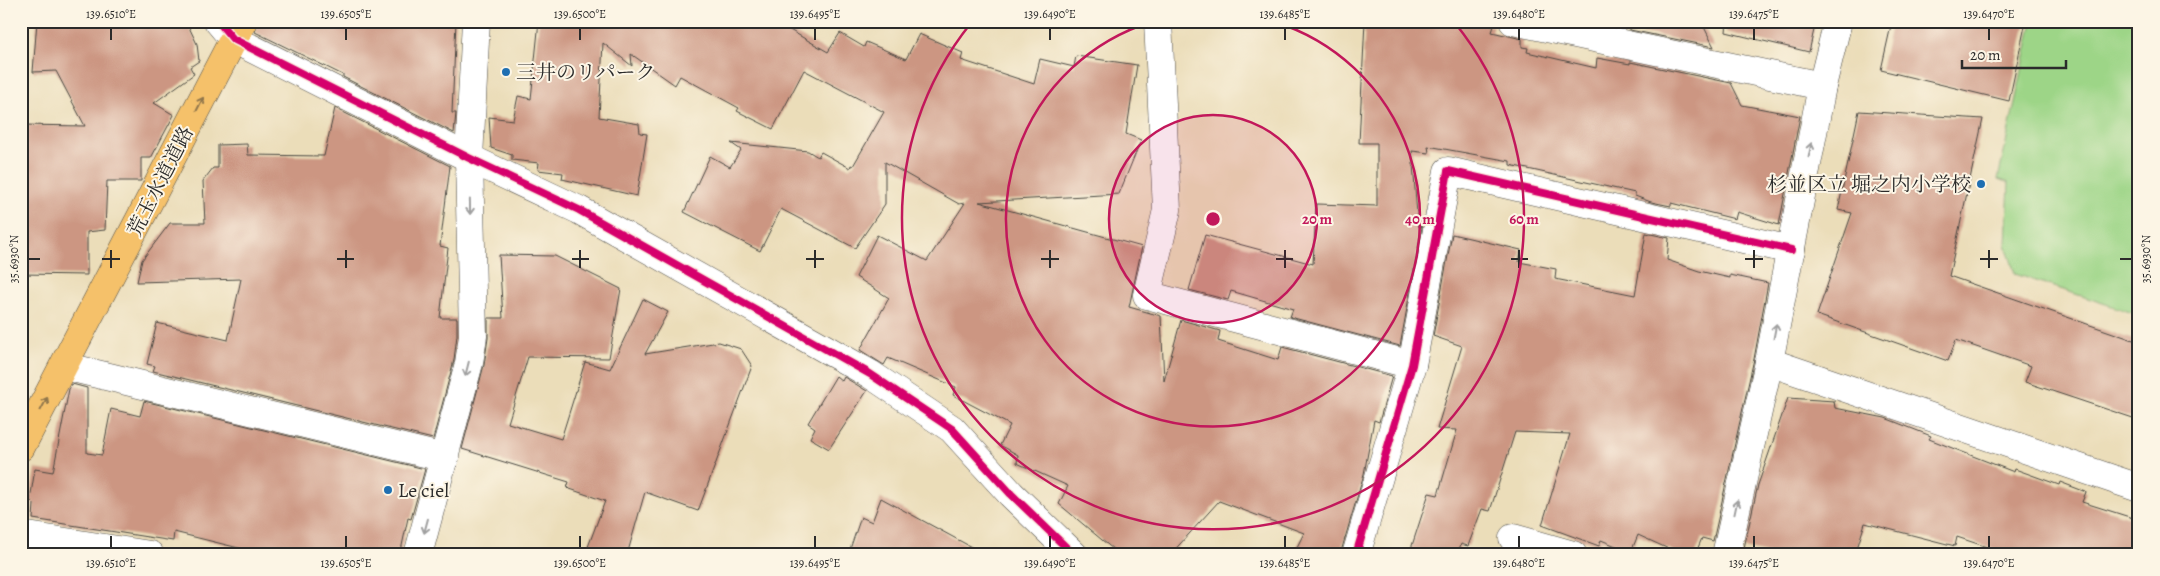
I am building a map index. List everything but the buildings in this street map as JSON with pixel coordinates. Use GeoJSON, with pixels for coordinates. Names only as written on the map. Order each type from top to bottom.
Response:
{"type":"FeatureCollection","features":[{"type":"Feature","properties":{"kind":"main road","name":"荒玉水道道路"},"geometry":{"type":"LineString","coordinates":[[21,447],[64,366],[231,27]]}},
{"type":"Feature","properties":{"kind":"street"},"geometry":{"type":"LineString","coordinates":[[418,555],[469,363],[473,336],[469,158],[476,21]]}},
{"type":"Feature","properties":{"kind":"street"},"geometry":{"type":"LineString","coordinates":[[1158,21],[1167,210],[1147,295],[1412,365]]}},
{"type":"Feature","properties":{"kind":"street"},"geometry":{"type":"LineString","coordinates":[[1513,21],[1822,86]]}},
{"type":"Feature","properties":{"kind":"street"},"geometry":{"type":"LineString","coordinates":[[1726,555],[1769,362],[1822,86],[1838,21]]}},
{"type":"Feature","properties":{"kind":"street"},"geometry":{"type":"LineString","coordinates":[[231,27],[469,158],[580,210],[870,374],[952,430],[1069,553]]}},
{"type":"Feature","properties":{"kind":"street"},"geometry":{"type":"LineString","coordinates":[[1356,555],[1412,365],[1448,171],[1791,250]]}},
{"type":"Feature","properties":{"kind":"street"},"geometry":{"type":"LineString","coordinates":[[1769,362],[2139,488]]}},
{"type":"Feature","properties":{"kind":"street"},"geometry":{"type":"LineString","coordinates":[[64,366],[445,458]]}},
{"type":"Feature","properties":{"kind":"street"},"geometry":{"type":"LineString","coordinates":[[21,535],[150,555]]}},
{"type":"Feature","properties":{"kind":"street"},"geometry":{"type":"LineString","coordinates":[[1513,538],[1573,555]]}},
{"type":"Feature","properties":{"kind":"green space"},"geometry":{"type":"Polygon","coordinates":[[[2033,21],[2139,21],[2139,315],[2015,274],[2006,244],[2009,183],[1998,179],[2033,21]]]}},
{"type":"Feature","properties":{"kind":"cycle path"},"geometry":{"type":"LineString","coordinates":[[218,21],[233,39],[469,158],[579,210],[870,374],[952,429],[1011,494],[1074,555]]}},
{"type":"Feature","properties":{"kind":"cycle path"},"geometry":{"type":"LineString","coordinates":[[1356,555],[1412,365],[1448,171],[1791,250]]}},
{"type":"Feature","properties":{"kind":"place","name":"三井のリパーク"},"geometry":{"type":"Point","coordinates":[506,72]}},
{"type":"Feature","properties":{"kind":"place","name":"杉並区立 堀之内小学校"},"geometry":{"type":"Point","coordinates":[1981,184]}},
{"type":"Feature","properties":{"kind":"place","name":"Le ciel"},"geometry":{"type":"Point","coordinates":[388,490]}}]}
